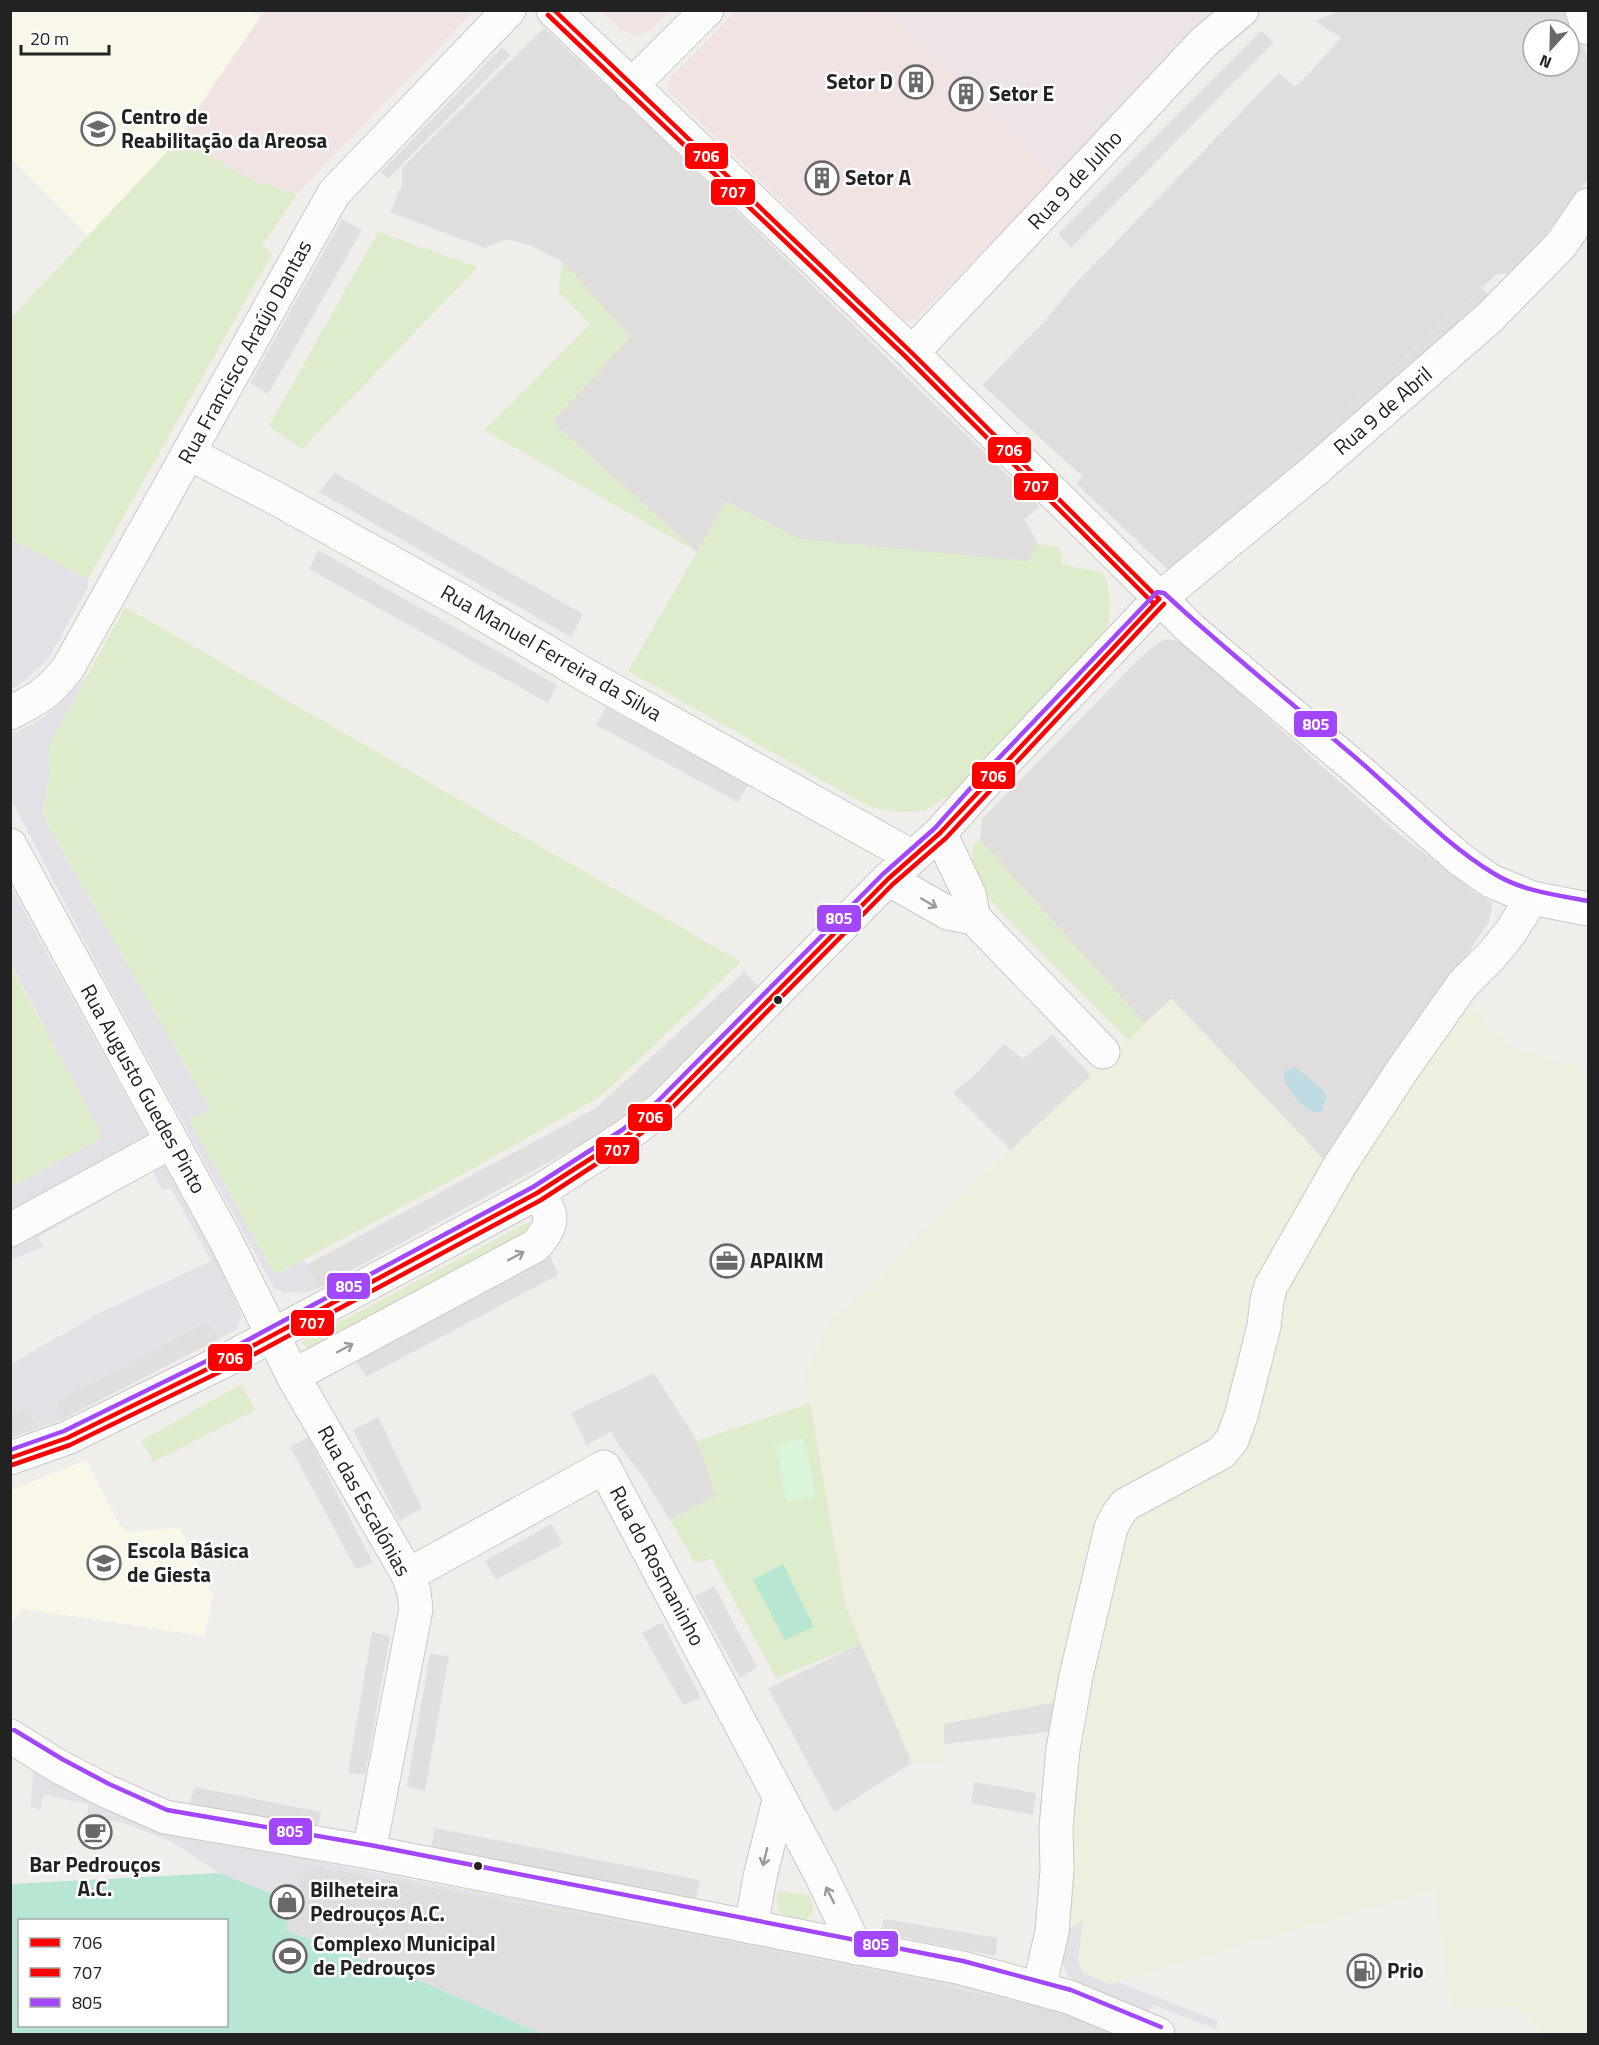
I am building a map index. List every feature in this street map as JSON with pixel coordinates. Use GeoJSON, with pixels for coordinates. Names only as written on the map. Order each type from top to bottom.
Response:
{"type":"FeatureCollection","features":[{"type":"Feature","properties":{"kind":"street","name":"Rua Francisco Araújo Dantas"},"geometry":{"type":"LineString","coordinates":[[10,712],[41,697],[55,685],[68,668],[334,193],[510,10]]}},
{"type":"Feature","properties":{"kind":"street"},"geometry":{"type":"LineString","coordinates":[[553,10],[912,353],[1159,600],[1192,630],[1357,768],[1461,860],[1491,881],[1532,898],[1588,909]]}},
{"type":"Feature","properties":{"kind":"street"},"geometry":{"type":"LineString","coordinates":[[631,86],[707,10]]}},
{"type":"Feature","properties":{"kind":"street","name":"Rua 9 de Julho"},"geometry":{"type":"LineString","coordinates":[[912,353],[1204,42],[1242,10]]}},
{"type":"Feature","properties":{"kind":"street"},"geometry":{"type":"LineString","coordinates":[[1582,10],[1588,28]]}},
{"type":"Feature","properties":{"kind":"street","name":"Rua 9 de Abril"},"geometry":{"type":"LineString","coordinates":[[10,1458],[67,1438],[273,1335],[537,1193],[626,1136],[662,1108],[911,856],[940,833],[1159,600],[1313,472],[1489,318],[1561,245],[1588,205]]}},
{"type":"Feature","properties":{"kind":"street","name":"Rua Manuel Ferreira da Silva"},"geometry":{"type":"LineString","coordinates":[[189,453],[431,584],[589,677],[911,856]]}},
{"type":"Feature","properties":{"kind":"street"},"geometry":{"type":"LineString","coordinates":[[940,833],[969,894],[974,918],[1103,1052]]}},
{"type":"Feature","properties":{"kind":"street","name":"Rua Augusto Guedes Pinto"},"geometry":{"type":"LineString","coordinates":[[13,860],[225,1239],[273,1335]]}},
{"type":"Feature","properties":{"kind":"street"},"geometry":{"type":"LineString","coordinates":[[888,879],[948,913],[974,918]]}},
{"type":"Feature","properties":{"kind":"street"},"geometry":{"type":"LineString","coordinates":[[1039,1988],[1052,1932],[1057,1870],[1056,1828],[1063,1749],[1076,1676],[1111,1528],[1125,1505],[1221,1453],[1232,1440],[1241,1416],[1271,1286],[1340,1165],[1403,1069],[1463,984],[1510,933],[1532,898]]}},
{"type":"Feature","properties":{"kind":"street"},"geometry":{"type":"LineString","coordinates":[[10,1230],[171,1142]]}},
{"type":"Feature","properties":{"kind":"street"},"geometry":{"type":"LineString","coordinates":[[293,1376],[535,1246],[545,1235],[549,1223],[548,1206],[537,1193]]}},
{"type":"Feature","properties":{"kind":"street","name":"Rua das Escalónias"},"geometry":{"type":"LineString","coordinates":[[273,1335],[293,1376],[408,1575],[414,1592],[416,1609],[369,1852]]}},
{"type":"Feature","properties":{"kind":"street","name":"Rua do Rosmaninho"},"geometry":{"type":"LineString","coordinates":[[408,1575],[604,1467],[820,1875],[856,1948]]}},
{"type":"Feature","properties":{"kind":"street"},"geometry":{"type":"LineString","coordinates":[[10,1736],[77,1776],[157,1814],[185,1821],[369,1852],[962,1968],[1069,1997],[1158,2034]]}},
{"type":"Feature","properties":{"kind":"street"},"geometry":{"type":"LineString","coordinates":[[751,1926],[760,1877],[779,1800]]}},
{"type":"Feature","properties":{"kind":"shaded area","name":"Centro de Reabilitação da Areosa"},"geometry":{"type":"Polygon","coordinates":[[[253,10],[259,19],[180,138],[88,236],[11,159],[10,11],[253,10]]]}},
{"type":"Feature","properties":{"kind":"shaded area"},"geometry":{"type":"Polygon","coordinates":[[[1341,10],[1572,11],[1574,18],[1521,18],[1521,78],[1581,78],[1581,39],[1588,60],[1588,179],[1541,241],[1511,273],[1497,274],[1168,570],[1076,483],[1083,477],[982,385],[1044,322],[1075,284],[1279,73],[1295,87],[1341,38],[1315,21],[1341,10]]]}},
{"type":"Feature","properties":{"kind":"shaded area"},"geometry":{"type":"Polygon","coordinates":[[[265,11],[474,11],[297,194],[258,182],[237,172],[180,138],[215,81],[265,11]]]}},
{"type":"Feature","properties":{"kind":"shaded area"},"geometry":{"type":"Polygon","coordinates":[[[601,11],[670,11],[649,32],[636,36],[621,30],[601,11]]]}},
{"type":"Feature","properties":{"kind":"shaded area"},"geometry":{"type":"Polygon","coordinates":[[[736,11],[890,11],[1059,175],[916,319],[904,320],[668,91],[667,86],[671,77],[736,11]]]}},
{"type":"Feature","properties":{"kind":"shaded area"},"geometry":{"type":"Polygon","coordinates":[[[890,11],[1216,11],[1059,175],[890,11]]]}},
{"type":"Feature","properties":{"kind":"shaded area"},"geometry":{"type":"Polygon","coordinates":[[[544,28],[651,128],[1040,507],[1024,519],[1038,544],[1027,562],[798,539],[727,502],[697,552],[552,422],[630,337],[563,262],[532,246],[507,239],[485,248],[390,212],[402,185],[402,168],[544,28]]]}},
{"type":"Feature","properties":{"kind":"shaded area"},"geometry":{"type":"Polygon","coordinates":[[[1261,31],[1274,42],[1071,248],[1058,234],[1261,31]]]}},
{"type":"Feature","properties":{"kind":"shaded area"},"geometry":{"type":"Polygon","coordinates":[[[502,47],[510,55],[388,179],[381,172],[502,47]]]}},
{"type":"Feature","properties":{"kind":"shaded area"},"geometry":{"type":"Polygon","coordinates":[[[342,219],[362,230],[268,394],[250,383],[342,219]]]}},
{"type":"Feature","properties":{"kind":"shaded area"},"geometry":{"type":"Polygon","coordinates":[[[1482,288],[1491,297],[1206,554],[1197,543],[1482,288]]]}},
{"type":"Feature","properties":{"kind":"shaded area"},"geometry":{"type":"Polygon","coordinates":[[[335,473],[583,614],[571,637],[319,492],[335,473]]]}},
{"type":"Feature","properties":{"kind":"shaded area"},"geometry":{"type":"Polygon","coordinates":[[[10,539],[88,579],[88,587],[49,658],[23,682],[11,689],[10,539]]]}},
{"type":"Feature","properties":{"kind":"shaded area"},"geometry":{"type":"Polygon","coordinates":[[[318,550],[557,685],[548,703],[309,569],[318,550]]]}},
{"type":"Feature","properties":{"kind":"shaded area"},"geometry":{"type":"Polygon","coordinates":[[[1165,639],[1182,642],[1394,830],[1492,903],[1489,921],[1330,1166],[1172,999],[1145,1024],[980,840],[982,819],[1146,652],[1165,639]]]}},
{"type":"Feature","properties":{"kind":"shaded area"},"geometry":{"type":"Polygon","coordinates":[[[85,679],[49,746],[50,777],[42,811],[54,837],[211,1110],[188,1119],[275,1275],[304,1260],[319,1288],[307,1292],[284,1293],[274,1288],[106,982],[11,799],[11,735],[46,716],[85,679]]]}},
{"type":"Feature","properties":{"kind":"shaded area"},"geometry":{"type":"Polygon","coordinates":[[[606,707],[748,785],[738,802],[596,725],[606,707]]]}},
{"type":"Feature","properties":{"kind":"shaded area"},"geometry":{"type":"Polygon","coordinates":[[[10,886],[216,1259],[242,1316],[237,1329],[219,1339],[207,1321],[57,1401],[63,1419],[37,1429],[30,1409],[11,1415],[11,1364],[100,1313],[211,1261],[171,1188],[162,1190],[153,1171],[38,1237],[43,1247],[11,1260],[11,1187],[103,1137],[11,964],[10,886]]]}},
{"type":"Feature","properties":{"kind":"shaded area"},"geometry":{"type":"Polygon","coordinates":[[[744,972],[760,987],[624,1121],[319,1288],[306,1265],[596,1108],[744,972]]]}},
{"type":"Feature","properties":{"kind":"shaded area"},"geometry":{"type":"Polygon","coordinates":[[[1052,1035],[1091,1075],[1011,1150],[953,1093],[977,1073],[1004,1044],[1023,1059],[1052,1035]]]}},
{"type":"Feature","properties":{"kind":"shaded area"},"geometry":{"type":"Polygon","coordinates":[[[550,1255],[558,1275],[366,1377],[355,1359],[550,1255]]]}},
{"type":"Feature","properties":{"kind":"shaded area"},"geometry":{"type":"Polygon","coordinates":[[[208,1321],[219,1339],[63,1419],[57,1401],[208,1321]]]}},
{"type":"Feature","properties":{"kind":"shaded area"},"geometry":{"type":"Polygon","coordinates":[[[654,1373],[697,1441],[717,1496],[670,1520],[611,1431],[587,1445],[571,1413],[654,1373]]]}},
{"type":"Feature","properties":{"kind":"shaded area"},"geometry":{"type":"Polygon","coordinates":[[[30,1408],[37,1429],[11,1437],[10,1415],[30,1408]]]}},
{"type":"Feature","properties":{"kind":"shaded area"},"geometry":{"type":"Polygon","coordinates":[[[378,1417],[422,1508],[399,1521],[353,1430],[378,1417]]]}},
{"type":"Feature","properties":{"kind":"shaded area"},"geometry":{"type":"Polygon","coordinates":[[[308,1437],[373,1563],[356,1569],[290,1447],[308,1437]]]}},
{"type":"Feature","properties":{"kind":"shaded area","name":"Escola Básica de Giesta"},"geometry":{"type":"Polygon","coordinates":[[[86,1460],[124,1532],[180,1528],[213,1594],[205,1636],[22,1609],[11,1625],[11,1490],[86,1460]]]}},
{"type":"Feature","properties":{"kind":"shaded area"},"geometry":{"type":"Polygon","coordinates":[[[551,1524],[563,1544],[496,1580],[485,1561],[551,1524]]]}},
{"type":"Feature","properties":{"kind":"shaded area"},"geometry":{"type":"Polygon","coordinates":[[[714,1586],[757,1667],[740,1678],[695,1596],[714,1586]]]}},
{"type":"Feature","properties":{"kind":"shaded area"},"geometry":{"type":"Polygon","coordinates":[[[662,1622],[701,1698],[683,1705],[642,1633],[662,1622]]]}},
{"type":"Feature","properties":{"kind":"shaded area"},"geometry":{"type":"Polygon","coordinates":[[[372,1632],[390,1636],[365,1775],[348,1773],[372,1632]]]}},
{"type":"Feature","properties":{"kind":"shaded area"},"geometry":{"type":"Polygon","coordinates":[[[861,1644],[912,1763],[834,1812],[768,1688],[861,1644]]]}},
{"type":"Feature","properties":{"kind":"shaded area"},"geometry":{"type":"Polygon","coordinates":[[[430,1654],[449,1656],[425,1791],[407,1786],[430,1654]]]}},
{"type":"Feature","properties":{"kind":"shaded area"},"geometry":{"type":"Polygon","coordinates":[[[1056,1702],[1049,1732],[944,1744],[944,1724],[1056,1702]]]}},
{"type":"Feature","properties":{"kind":"shaded area"},"geometry":{"type":"Polygon","coordinates":[[[10,1750],[181,1835],[466,1890],[734,1938],[1029,1997],[1102,2027],[1040,2006],[890,1974],[678,1932],[326,1868],[311,1868],[301,1875],[294,1902],[219,1873],[172,1842],[121,1822],[88,1818],[88,1804],[44,1795],[40,1810],[31,1807],[33,1769],[11,1756],[10,1750]]]}},
{"type":"Feature","properties":{"kind":"shaded area"},"geometry":{"type":"Polygon","coordinates":[[[974,1782],[1036,1793],[1033,1815],[971,1803],[974,1782]]]}},
{"type":"Feature","properties":{"kind":"shaded area"},"geometry":{"type":"Polygon","coordinates":[[[195,1787],[321,1812],[318,1831],[186,1812],[195,1787]]]}},
{"type":"Feature","properties":{"kind":"shaded area"},"geometry":{"type":"Polygon","coordinates":[[[435,1828],[700,1880],[695,1902],[431,1847],[435,1828]]]}},
{"type":"Feature","properties":{"kind":"shaded area"},"geometry":{"type":"Polygon","coordinates":[[[311,1868],[325,1868],[678,1932],[890,1974],[1029,2004],[1077,2018],[1116,2034],[542,2034],[423,1982],[286,1930],[301,1875],[311,1868]]]}},
{"type":"Feature","properties":{"kind":"shaded area"},"geometry":{"type":"Polygon","coordinates":[[[884,1919],[998,1938],[995,1956],[880,1933],[884,1919]]]}},
{"type":"Feature","properties":{"kind":"shaded area"},"geometry":{"type":"Polygon","coordinates":[[[1083,1921],[1078,1961],[1083,1973],[1109,1984],[1118,1982],[1218,2021],[1216,2029],[1153,2005],[1147,2013],[1087,1988],[1067,1975],[1061,1959],[1067,1930],[1083,1921]]]}},
{"type":"Feature","properties":{"kind":"green space"},"geometry":{"type":"Polygon","coordinates":[[[180,138],[237,172],[258,182],[297,194],[263,245],[272,254],[88,579],[11,539],[10,319],[180,138]]]}},
{"type":"Feature","properties":{"kind":"green space"},"geometry":{"type":"Polygon","coordinates":[[[378,232],[478,267],[302,449],[269,426],[378,232]]]}},
{"type":"Feature","properties":{"kind":"green space"},"geometry":{"type":"Polygon","coordinates":[[[563,262],[630,337],[552,422],[697,552],[484,430],[590,325],[558,291],[563,262]]]}},
{"type":"Feature","properties":{"kind":"green space"},"geometry":{"type":"Polygon","coordinates":[[[726,502],[798,539],[1027,561],[1038,544],[1060,548],[1062,564],[1103,573],[1110,597],[1109,620],[1104,637],[958,790],[924,811],[897,812],[870,807],[628,671],[726,502]]]}},
{"type":"Feature","properties":{"kind":"green space"},"geometry":{"type":"Polygon","coordinates":[[[125,607],[741,962],[601,1096],[275,1275],[188,1119],[211,1110],[54,837],[42,811],[50,777],[49,746],[125,607]]]}},
{"type":"Feature","properties":{"kind":"green space"},"geometry":{"type":"Polygon","coordinates":[[[980,840],[1145,1024],[1128,1040],[1002,913],[977,884],[972,861],[973,845],[980,840]]]}},
{"type":"Feature","properties":{"kind":"green space"},"geometry":{"type":"Polygon","coordinates":[[[10,964],[103,1137],[11,1187],[10,1187],[10,964]]]}},
{"type":"Feature","properties":{"kind":"green space"},"geometry":{"type":"Polygon","coordinates":[[[1171,999],[1330,1166],[1228,1430],[1120,1498],[1097,1519],[1056,1702],[944,1723],[944,1762],[912,1763],[845,1603],[805,1374],[832,1318],[879,1279],[908,1245],[1171,999]]]}},
{"type":"Feature","properties":{"kind":"green space"},"geometry":{"type":"Polygon","coordinates":[[[1478,1010],[1492,1028],[1514,1048],[1560,1063],[1588,1066],[1588,2034],[1546,2034],[1515,2007],[1452,2009],[1434,1890],[1109,1984],[1083,1973],[1078,1961],[1083,1922],[1067,1930],[1073,1806],[1110,1580],[1136,1509],[1232,1458],[1280,1289],[1347,1168],[1461,1012],[1478,1010]]]}},
{"type":"Feature","properties":{"kind":"green space"},"geometry":{"type":"Polygon","coordinates":[[[529,1222],[534,1232],[309,1353],[302,1342],[529,1222]]]}},
{"type":"Feature","properties":{"kind":"green space"},"geometry":{"type":"Polygon","coordinates":[[[241,1384],[255,1410],[154,1462],[141,1441],[241,1384]]]}},
{"type":"Feature","properties":{"kind":"green space"},"geometry":{"type":"Polygon","coordinates":[[[810,1403],[845,1603],[861,1644],[776,1678],[712,1559],[695,1563],[670,1520],[717,1496],[697,1441],[810,1403]]]}},
{"type":"Feature","properties":{"kind":"green space"},"geometry":{"type":"Polygon","coordinates":[[[805,1438],[816,1497],[786,1502],[775,1444],[805,1438]]]}},
{"type":"Feature","properties":{"kind":"green space"},"geometry":{"type":"Polygon","coordinates":[[[783,1564],[814,1627],[785,1640],[753,1580],[783,1564]]]}},
{"type":"Feature","properties":{"kind":"green space","name":"Complexo Municipal de Pedrouços"},"geometry":{"type":"Polygon","coordinates":[[[219,1873],[294,1902],[286,1930],[423,1982],[542,2034],[11,2034],[11,1884],[219,1873]]]}},
{"type":"Feature","properties":{"kind":"green space"},"geometry":{"type":"Polygon","coordinates":[[[778,1891],[809,1895],[813,1908],[812,1914],[807,1919],[783,1914],[778,1906],[778,1891]]]}},
{"type":"Feature","properties":{"kind":"water"},"geometry":{"type":"Polygon","coordinates":[[[1295,1067],[1321,1088],[1327,1096],[1322,1111],[1313,1113],[1298,1101],[1283,1080],[1285,1071],[1295,1067]]]}},
{"type":"Feature","properties":{"kind":"transit line","name":"706"},"geometry":{"type":"LineString","coordinates":[[554,10],[912,353],[1159,599]]}},
{"type":"Feature","properties":{"kind":"transit line","name":"707"},"geometry":{"type":"LineString","coordinates":[[548,15],[907,358],[1154,604]]}},
{"type":"Feature","properties":{"kind":"transit line","name":"805"},"geometry":{"type":"LineString","coordinates":[[10,1450],[64,1431],[231,1349],[533,1187],[622,1130],[657,1102],[883,874],[935,828],[1157,592],[1164,593],[1459,850],[1493,873],[1515,884],[1539,892],[1588,901]]}},
{"type":"Feature","properties":{"kind":"transit line","name":"706"},"geometry":{"type":"LineString","coordinates":[[10,1458],[67,1438],[234,1356],[537,1193],[626,1136],[662,1108],[888,879],[940,833],[1159,599]]}},
{"type":"Feature","properties":{"kind":"transit line","name":"707"},"geometry":{"type":"LineString","coordinates":[[12,1465],[70,1445],[238,1363],[541,1200],[630,1142],[667,1113],[893,884],[946,838],[1164,604]]}},
{"type":"Feature","properties":{"kind":"transit line","name":"805"},"geometry":{"type":"LineString","coordinates":[[14,1730],[109,1784],[167,1810],[370,1845],[963,1961],[1071,1990],[1161,2027]]}},
{"type":"Feature","properties":{"kind":"place","name":"Setor D"},"geometry":{"type":"Point","coordinates":[916,82]}},
{"type":"Feature","properties":{"kind":"place","name":"Setor E"},"geometry":{"type":"Point","coordinates":[966,94]}},
{"type":"Feature","properties":{"kind":"place","name":"Centro de Reabilitação da Areosa"},"geometry":{"type":"Point","coordinates":[98,129]}},
{"type":"Feature","properties":{"kind":"place","name":"Setor A"},"geometry":{"type":"Point","coordinates":[822,178]}},
{"type":"Feature","properties":{"kind":"place","name":"APAIKM"},"geometry":{"type":"Point","coordinates":[727,1261]}},
{"type":"Feature","properties":{"kind":"place","name":"Escola Básica de Giesta"},"geometry":{"type":"Point","coordinates":[104,1563]}},
{"type":"Feature","properties":{"kind":"place","name":"Bar Pedrouços A.C."},"geometry":{"type":"Point","coordinates":[95,1832]}},
{"type":"Feature","properties":{"kind":"place","name":"Bilheteira Pedrouços A.C."},"geometry":{"type":"Point","coordinates":[287,1902]}},
{"type":"Feature","properties":{"kind":"place","name":"Complexo Municipal de Pedrouços"},"geometry":{"type":"Point","coordinates":[290,1956]}},
{"type":"Feature","properties":{"kind":"place","name":"Prio"},"geometry":{"type":"Point","coordinates":[1364,1971]}}]}
